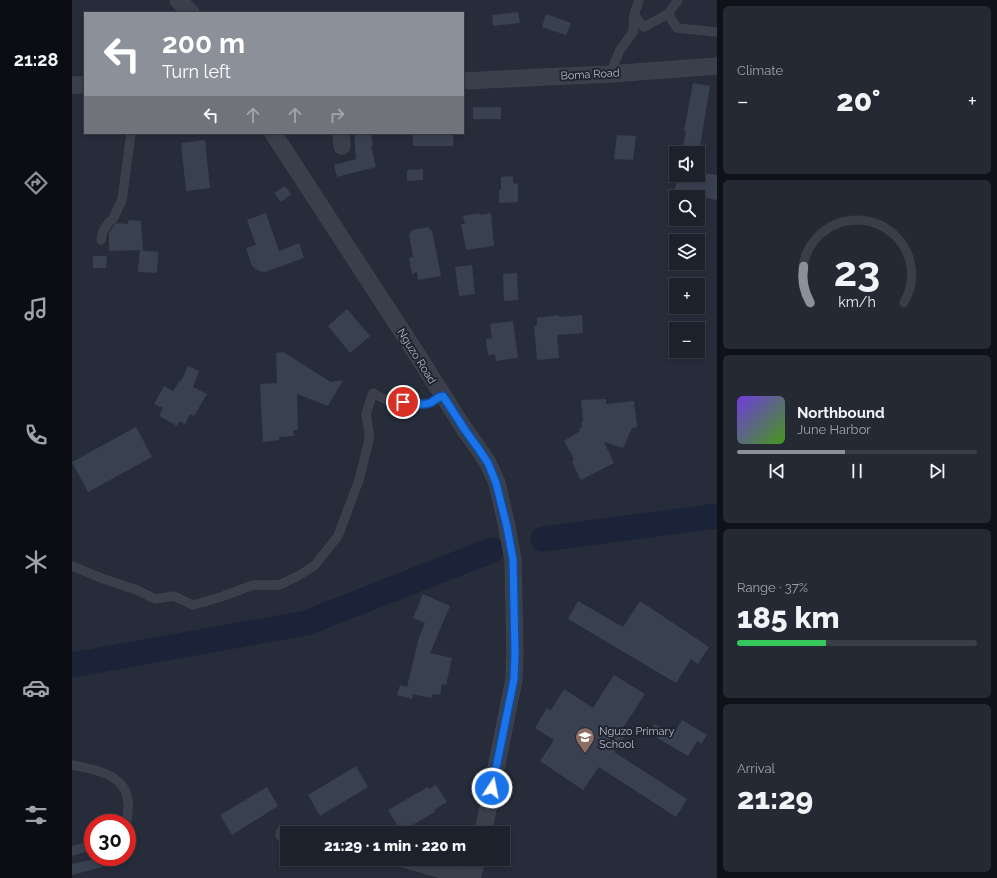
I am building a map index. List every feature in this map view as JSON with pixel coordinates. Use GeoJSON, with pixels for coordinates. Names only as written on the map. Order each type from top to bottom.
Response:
{"type":"FeatureCollection","features":[{"type":"Feature","properties":{"kind":"street"},"geometry":{"type":"LineString","coordinates":[[178,0],[190,12]]}},
{"type":"Feature","properties":{"kind":"street","name":"Boma Road"},"geometry":{"type":"LineString","coordinates":[[464,81],[610,74],[717,66]]}},
{"type":"Feature","properties":{"kind":"street"},"geometry":{"type":"LineString","coordinates":[[72,85],[84,85]]}},
{"type":"Feature","properties":{"kind":"street","name":"Nguzo Road"},"geometry":{"type":"LineString","coordinates":[[274,134],[488,463],[496,483],[507,527],[513,560],[515,653],[514,679],[484,826]]}},
{"type":"Feature","properties":{"kind":"street"},"geometry":{"type":"LineString","coordinates":[[429,866],[471,878],[475,866]]}},
{"type":"Feature","properties":{"kind":"lane"},"geometry":{"type":"LineString","coordinates":[[610,74],[620,50],[633,32],[634,15],[639,0]]}},
{"type":"Feature","properties":{"kind":"lane"},"geometry":{"type":"LineString","coordinates":[[634,15],[644,27],[668,14],[678,0]]}},
{"type":"Feature","properties":{"kind":"lane"},"geometry":{"type":"LineString","coordinates":[[668,14],[677,28],[717,32]]}},
{"type":"Feature","properties":{"kind":"lane"},"geometry":{"type":"LineString","coordinates":[[101,240],[103,231],[109,222],[114,218],[122,200],[131,134]]}},
{"type":"Feature","properties":{"kind":"lane"},"geometry":{"type":"LineString","coordinates":[[72,566],[101,578],[137,590],[155,599],[174,596],[192,605],[221,597],[253,585],[279,585],[314,566],[338,536],[359,480],[369,432],[366,414],[374,393],[391,401],[403,402],[412,405],[430,403],[438,397],[443,396]]}},
{"type":"Feature","properties":{"kind":"lane"},"geometry":{"type":"LineString","coordinates":[[72,765],[108,774],[120,782],[125,788],[128,803],[128,814]]}},
{"type":"Feature","properties":{"kind":"lane"},"geometry":{"type":"LineString","coordinates":[[72,851],[84,848]]}},
{"type":"Feature","properties":{"kind":"building"},"geometry":{"type":"Polygon","coordinates":[[[518,12],[520,23],[493,26],[492,15],[518,12]]]}},
{"type":"Feature","properties":{"kind":"building"},"geometry":{"type":"Polygon","coordinates":[[[546,14],[571,23],[566,35],[542,27],[546,14]]]}},
{"type":"Feature","properties":{"kind":"building"},"geometry":{"type":"Polygon","coordinates":[[[693,83],[710,86],[700,146],[683,146],[686,131],[684,131],[693,83]]]}},
{"type":"Feature","properties":{"kind":"building"},"geometry":{"type":"Polygon","coordinates":[[[473,107],[501,107],[501,119],[473,119],[473,107]]]}},
{"type":"Feature","properties":{"kind":"building"},"geometry":{"type":"Polygon","coordinates":[[[354,134],[371,134],[373,145],[371,145],[376,167],[337,177],[334,165],[356,159],[354,134]]]}},
{"type":"Feature","properties":{"kind":"building"},"geometry":{"type":"Polygon","coordinates":[[[413,134],[454,134],[453,146],[413,146],[413,134]]]}},
{"type":"Feature","properties":{"kind":"building"},"geometry":{"type":"Polygon","coordinates":[[[617,135],[636,136],[633,160],[614,159],[617,135]]]}},
{"type":"Feature","properties":{"kind":"building"},"geometry":{"type":"Polygon","coordinates":[[[205,140],[210,188],[186,191],[181,143],[205,140]]]}},
{"type":"Feature","properties":{"kind":"building"},"geometry":{"type":"Polygon","coordinates":[[[423,169],[423,180],[407,181],[407,170],[423,169]]]}},
{"type":"Feature","properties":{"kind":"building"},"geometry":{"type":"Polygon","coordinates":[[[705,173],[717,175],[717,200],[705,198],[705,190],[675,190],[676,182],[705,182],[705,173]]]}},
{"type":"Feature","properties":{"kind":"building"},"geometry":{"type":"Polygon","coordinates":[[[513,176],[513,183],[518,184],[518,202],[499,203],[501,177],[513,176]]]}},
{"type":"Feature","properties":{"kind":"building"},"geometry":{"type":"Polygon","coordinates":[[[285,186],[291,194],[281,202],[274,193],[285,186]]]}},
{"type":"Feature","properties":{"kind":"building"},"geometry":{"type":"Polygon","coordinates":[[[266,213],[279,251],[299,243],[304,258],[265,272],[259,271],[252,266],[246,248],[256,245],[247,220],[266,213]]]}},
{"type":"Feature","properties":{"kind":"building"},"geometry":{"type":"Polygon","coordinates":[[[479,213],[480,215],[491,213],[494,246],[466,250],[461,224],[465,224],[463,216],[479,213]]]}},
{"type":"Feature","properties":{"kind":"building"},"geometry":{"type":"Polygon","coordinates":[[[129,220],[141,221],[143,250],[109,251],[109,232],[116,223],[128,224],[129,220]]]}},
{"type":"Feature","properties":{"kind":"building"},"geometry":{"type":"Polygon","coordinates":[[[428,227],[432,231],[441,276],[418,280],[417,272],[412,274],[409,258],[413,257],[409,235],[412,230],[428,227]]]}},
{"type":"Feature","properties":{"kind":"building"},"geometry":{"type":"Polygon","coordinates":[[[140,250],[158,252],[157,273],[138,272],[140,250]]]}},
{"type":"Feature","properties":{"kind":"building"},"geometry":{"type":"Polygon","coordinates":[[[93,256],[107,256],[106,268],[93,268],[93,256]]]}},
{"type":"Feature","properties":{"kind":"building"},"geometry":{"type":"Polygon","coordinates":[[[472,265],[475,294],[459,296],[455,267],[472,265]]]}},
{"type":"Feature","properties":{"kind":"building"},"geometry":{"type":"Polygon","coordinates":[[[517,273],[518,300],[504,301],[503,274],[517,273]]]}},
{"type":"Feature","properties":{"kind":"building"},"geometry":{"type":"Polygon","coordinates":[[[347,309],[370,336],[350,353],[328,326],[347,309]]]}},
{"type":"Feature","properties":{"kind":"building"},"geometry":{"type":"Polygon","coordinates":[[[559,315],[559,317],[582,315],[583,333],[557,335],[559,358],[537,360],[534,326],[537,326],[537,318],[559,315]]]}},
{"type":"Feature","properties":{"kind":"building"},"geometry":{"type":"Polygon","coordinates":[[[513,321],[518,358],[496,361],[495,354],[488,355],[486,339],[492,338],[490,324],[513,321]]]}},
{"type":"Feature","properties":{"kind":"building"},"geometry":{"type":"Polygon","coordinates":[[[283,352],[331,382],[343,380],[328,406],[297,394],[298,430],[293,430],[294,436],[279,437],[279,440],[263,442],[260,384],[277,383],[276,353],[283,352]]]}},
{"type":"Feature","properties":{"kind":"building"},"geometry":{"type":"Polygon","coordinates":[[[188,366],[199,371],[193,387],[207,394],[194,416],[190,414],[185,424],[180,421],[177,426],[159,416],[163,408],[154,404],[164,386],[173,391],[180,380],[181,381],[188,366]]]}},
{"type":"Feature","properties":{"kind":"building"},"geometry":{"type":"Polygon","coordinates":[[[606,399],[606,404],[634,401],[637,427],[632,428],[623,448],[604,442],[614,463],[581,480],[572,462],[574,459],[564,441],[580,431],[579,429],[582,427],[581,400],[606,399]]]}},
{"type":"Feature","properties":{"kind":"building"},"geometry":{"type":"Polygon","coordinates":[[[136,427],[152,457],[88,492],[72,462],[136,427]]]}},
{"type":"Feature","properties":{"kind":"building"},"geometry":{"type":"Polygon","coordinates":[[[423,594],[450,606],[430,653],[452,658],[446,685],[442,684],[440,695],[433,694],[431,698],[413,694],[412,699],[397,695],[400,685],[407,687],[419,637],[425,623],[413,618],[423,594]]]}},
{"type":"Feature","properties":{"kind":"building"},"geometry":{"type":"Polygon","coordinates":[[[578,601],[623,627],[640,601],[709,647],[698,664],[691,659],[676,683],[568,619],[578,601]]]}},
{"type":"Feature","properties":{"kind":"building"},"geometry":{"type":"Polygon","coordinates":[[[614,675],[645,694],[623,728],[628,731],[614,752],[687,799],[676,817],[599,767],[583,790],[540,761],[554,740],[535,728],[547,708],[551,710],[564,689],[593,708],[614,675]]]}},
{"type":"Feature","properties":{"kind":"building"},"geometry":{"type":"Polygon","coordinates":[[[682,720],[707,735],[701,744],[697,741],[688,756],[649,733],[655,724],[673,735],[682,720]]]}},
{"type":"Feature","properties":{"kind":"building"},"geometry":{"type":"Polygon","coordinates":[[[356,766],[368,787],[320,816],[308,795],[356,766]]]}},
{"type":"Feature","properties":{"kind":"building"},"geometry":{"type":"Polygon","coordinates":[[[436,785],[447,802],[434,810],[435,812],[410,826],[398,826],[388,810],[428,787],[429,789],[436,785]]]}},
{"type":"Feature","properties":{"kind":"building"},"geometry":{"type":"Polygon","coordinates":[[[267,787],[278,806],[232,835],[220,815],[267,787]]]}},
{"type":"Feature","properties":{"kind":"building"},"geometry":{"type":"Polygon","coordinates":[[[84,861],[84,866],[106,866],[72,875],[72,864],[84,861]]]}},
{"type":"Feature","properties":{"kind":"waterway"},"geometry":{"type":"LineString","coordinates":[[543,539],[717,516]]}},
{"type":"Feature","properties":{"kind":"waterway"},"geometry":{"type":"LineString","coordinates":[[72,665],[306,623],[492,550]]}},
{"type":"Feature","properties":{"kind":"place","name":"Nguzo Primary School"},"geometry":{"type":"Point","coordinates":[585,754]}},
{"type":"Feature","properties":{"kind":"route"},"geometry":{"type":"LineString","coordinates":[[403,402],[412,405],[430,403],[438,397],[443,396],[488,463],[502,503],[513,560],[515,653],[514,679],[492,788]]}}]}
